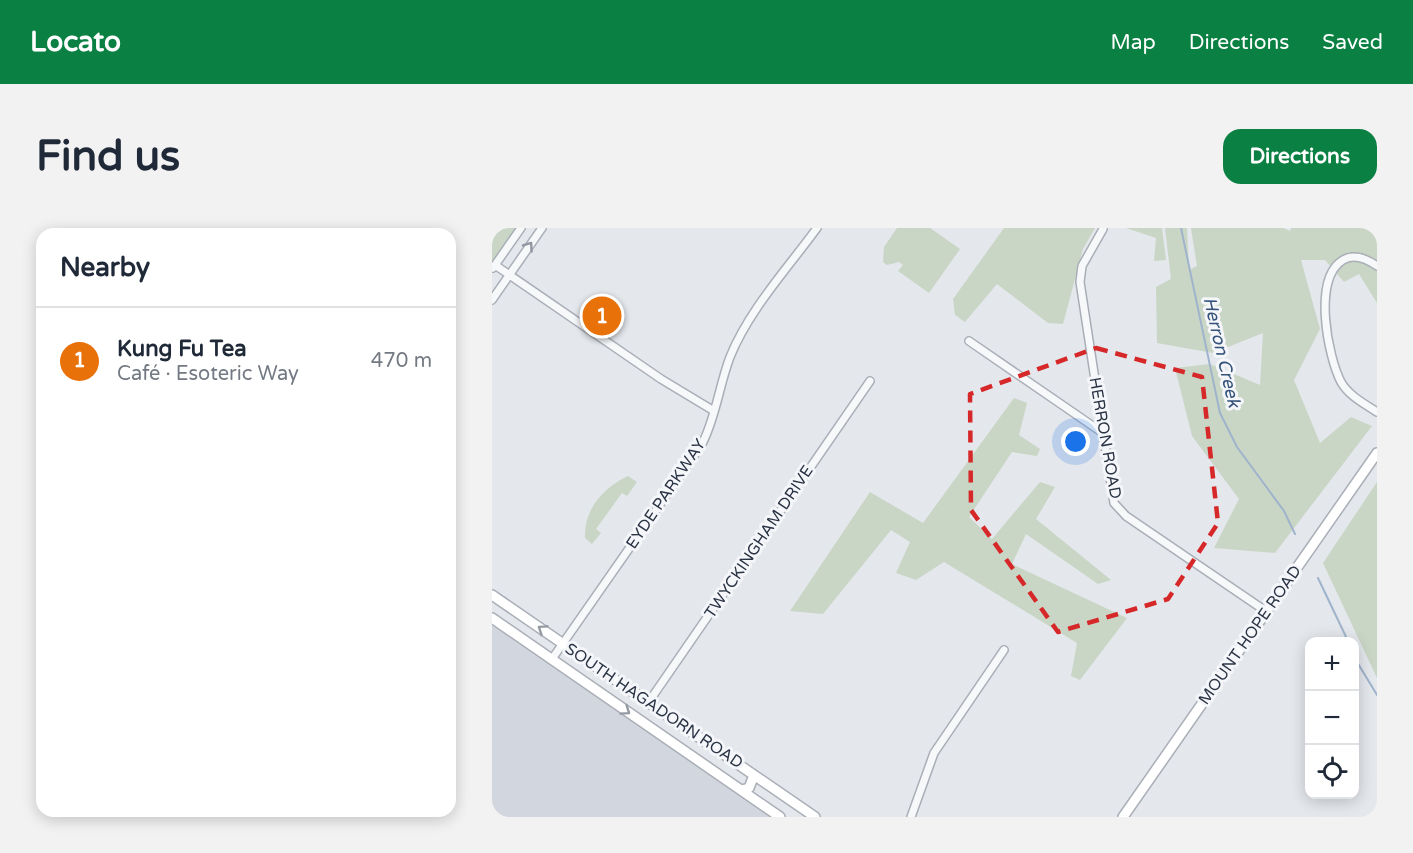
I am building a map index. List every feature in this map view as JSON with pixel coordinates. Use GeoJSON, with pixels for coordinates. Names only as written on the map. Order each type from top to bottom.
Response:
{"type":"FeatureCollection","features":[{"type":"Feature","properties":{"kind":"street"},"geometry":{"type":"LineString","coordinates":[[521,228],[493,267],[509,275],[652,374],[714,411]]}},
{"type":"Feature","properties":{"kind":"street"},"geometry":{"type":"LineString","coordinates":[[492,300],[542,228]]}},
{"type":"Feature","properties":{"kind":"street","name":"EYDE PARKWAY"},"geometry":{"type":"LineString","coordinates":[[552,659],[702,444],[711,426],[730,357],[757,309],[817,228]]}},
{"type":"Feature","properties":{"kind":"street","name":"HERRON ROAD"},"geometry":{"type":"LineString","coordinates":[[1103,229],[1082,266],[1080,282],[1112,498],[1119,511],[1267,612]]}},
{"type":"Feature","properties":{"kind":"street"},"geometry":{"type":"LineString","coordinates":[[1377,267],[1358,257],[1342,260],[1329,275],[1324,302],[1332,353],[1342,383],[1352,395],[1377,412]]}},
{"type":"Feature","properties":{"kind":"street"},"geometry":{"type":"LineString","coordinates":[[969,341],[1103,433]]}},
{"type":"Feature","properties":{"kind":"street","name":"TWYCKINGHAM DRIVE"},"geometry":{"type":"LineString","coordinates":[[648,703],[870,381]]}},
{"type":"Feature","properties":{"kind":"street","name":"MOUNT HOPE ROAD"},"geometry":{"type":"LineString","coordinates":[[1123,817],[1377,453]]}},
{"type":"Feature","properties":{"kind":"street","name":"SOUTH HAGADORN ROAD"},"geometry":{"type":"LineString","coordinates":[[492,595],[815,817]]}},
{"type":"Feature","properties":{"kind":"street","name":"SOUTH HAGADORN ROAD"},"geometry":{"type":"LineString","coordinates":[[492,618],[780,817]]}},
{"type":"Feature","properties":{"kind":"street"},"geometry":{"type":"LineString","coordinates":[[911,817],[934,753],[1004,650]]}},
{"type":"Feature","properties":{"kind":"street"},"geometry":{"type":"LineString","coordinates":[[609,699],[611,689],[620,683]]}},
{"type":"Feature","properties":{"kind":"street"},"geometry":{"type":"LineString","coordinates":[[741,790],[749,788],[754,775]]}},
{"type":"Feature","properties":{"kind":"highlighted area"},"geometry":{"type":"Polygon","coordinates":[[[1096,348],[1202,377],[1218,523],[1168,599],[1058,632],[971,510],[970,394],[1096,348]]]}},
{"type":"Feature","properties":{"kind":"shaded area"},"geometry":{"type":"Polygon","coordinates":[[[492,623],[773,817],[492,817],[492,623]]]}},
{"type":"Feature","properties":{"kind":"green space"},"geometry":{"type":"Polygon","coordinates":[[[492,228],[516,228],[492,263],[492,228]]]}},
{"type":"Feature","properties":{"kind":"green space"},"geometry":{"type":"Polygon","coordinates":[[[897,228],[930,228],[960,249],[929,293],[898,271],[903,265],[899,262],[887,265],[883,262],[884,247],[897,228]]]}},
{"type":"Feature","properties":{"kind":"green space"},"geometry":{"type":"Polygon","coordinates":[[[1004,228],[1095,228],[1083,249],[1063,324],[1048,323],[997,284],[965,322],[955,315],[953,299],[1004,228]]]}},
{"type":"Feature","properties":{"kind":"green space"},"geometry":{"type":"Polygon","coordinates":[[[1126,228],[1162,228],[1166,260],[1154,261],[1156,238],[1126,228]]]}},
{"type":"Feature","properties":{"kind":"green space"},"geometry":{"type":"Polygon","coordinates":[[[1165,228],[1187,228],[1189,270],[1197,266],[1191,228],[1283,228],[1290,231],[1291,228],[1377,228],[1377,303],[1359,274],[1344,282],[1325,260],[1301,260],[1320,329],[1294,380],[1320,443],[1351,417],[1372,426],[1275,553],[1214,548],[1239,499],[1192,436],[1175,368],[1210,364],[1260,385],[1263,333],[1213,353],[1157,343],[1156,287],[1171,279],[1165,228]]]}},
{"type":"Feature","properties":{"kind":"green space"},"geometry":{"type":"Polygon","coordinates":[[[1014,398],[1027,403],[1019,435],[1040,449],[1037,456],[1012,452],[969,517],[992,539],[1040,482],[1055,487],[1036,519],[1111,580],[1098,584],[1026,534],[1012,564],[1127,618],[1080,680],[1071,676],[1077,643],[944,562],[916,580],[896,573],[910,542],[891,530],[823,614],[790,611],[870,492],[923,523],[1014,398]]]}},
{"type":"Feature","properties":{"kind":"green space"},"geometry":{"type":"Polygon","coordinates":[[[628,476],[637,482],[627,496],[622,493],[596,529],[601,533],[592,544],[585,538],[592,509],[603,493],[628,476]]]}},
{"type":"Feature","properties":{"kind":"green space"},"geometry":{"type":"Polygon","coordinates":[[[1377,482],[1377,678],[1359,637],[1323,563],[1377,482]]]}},
{"type":"Feature","properties":{"kind":"waterway","name":"Herron Creek"},"geometry":{"type":"LineString","coordinates":[[1181,228],[1220,413],[1237,447],[1284,511],[1295,534]]}},
{"type":"Feature","properties":{"kind":"waterway","name":"Herron Creek"},"geometry":{"type":"LineString","coordinates":[[1318,578],[1346,637]]}},
{"type":"Feature","properties":{"kind":"waterway","name":"Herron Creek"},"geometry":{"type":"LineString","coordinates":[[1359,665],[1377,695]]}},
{"type":"Feature","properties":{"kind":"place","name":"Kung Fu Tea"},"geometry":{"type":"Point","coordinates":[602,316]}}]}
